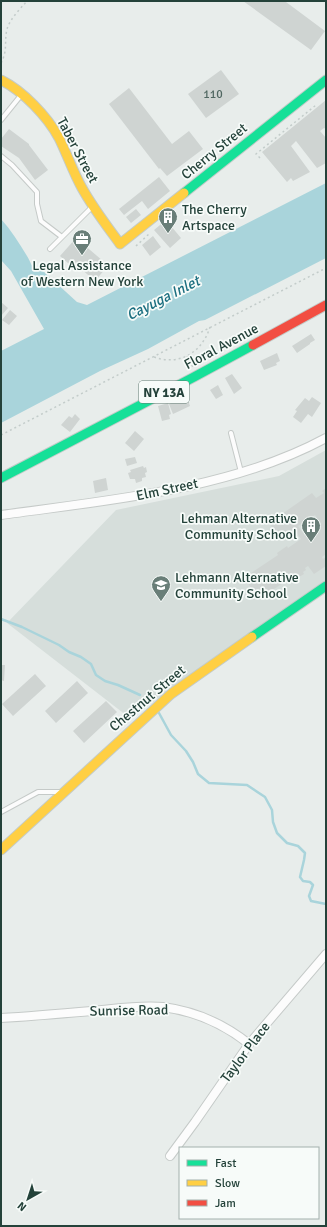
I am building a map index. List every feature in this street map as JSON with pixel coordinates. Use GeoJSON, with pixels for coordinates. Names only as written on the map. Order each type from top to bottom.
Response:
{"type":"FeatureCollection","features":[{"type":"Feature","properties":{"kind":"street","name":"Taber Street"},"geometry":{"type":"LineString","coordinates":[[1,80],[22,94],[40,111],[54,129],[82,187],[93,206],[120,244]]}},
{"type":"Feature","properties":{"kind":"street","name":"Cherry Street"},"geometry":{"type":"LineString","coordinates":[[120,244],[326,80]]}},
{"type":"Feature","properties":{"kind":"street","name":"Floral Avenue"},"geometry":{"type":"LineString","coordinates":[[1,478],[326,305]]}},
{"type":"Feature","properties":{"kind":"street","name":"Elm Street"},"geometry":{"type":"LineString","coordinates":[[1,516],[150,494],[194,484],[240,472],[292,455],[326,438]]}},
{"type":"Feature","properties":{"kind":"street","name":"Chestnut Street"},"geometry":{"type":"LineString","coordinates":[[1,850],[136,724],[171,694],[326,586]]}},
{"type":"Feature","properties":{"kind":"street","name":"Taylor Place"},"geometry":{"type":"LineString","coordinates":[[170,1156],[249,1044],[326,954]]}},
{"type":"Feature","properties":{"kind":"street","name":"Sunrise Road"},"geometry":{"type":"LineString","coordinates":[[1,1018],[128,1008],[161,1007],[178,1010],[208,1019],[225,1027],[249,1044]]}},
{"type":"Feature","properties":{"kind":"lane"},"geometry":{"type":"LineString","coordinates":[[1,120],[22,94]]}},
{"type":"Feature","properties":{"kind":"lane"},"geometry":{"type":"LineString","coordinates":[[1,156],[12,165],[37,192],[37,204],[41,221],[62,237]]}},
{"type":"Feature","properties":{"kind":"lane"},"geometry":{"type":"LineString","coordinates":[[50,249],[93,206]]}},
{"type":"Feature","properties":{"kind":"lane"},"geometry":{"type":"LineString","coordinates":[[231,433],[240,472]]}},
{"type":"Feature","properties":{"kind":"lane"},"geometry":{"type":"LineString","coordinates":[[1,812],[38,792],[62,792]]}},
{"type":"Feature","properties":{"kind":"path"},"geometry":{"type":"LineString","coordinates":[[1,63],[6,50],[5,41],[8,28],[17,13],[27,1]]}},
{"type":"Feature","properties":{"kind":"path"},"geometry":{"type":"LineString","coordinates":[[260,158],[256,154],[316,105]]}},
{"type":"Feature","properties":{"kind":"path"},"geometry":{"type":"LineString","coordinates":[[1,435],[326,268]]}},
{"type":"Feature","properties":{"kind":"path"},"geometry":{"type":"LineString","coordinates":[[153,357],[172,361],[188,356],[202,344],[210,327]]}},
{"type":"Feature","properties":{"kind":"shaded area","name":"Lehmann Alternative Community School"},"geometry":{"type":"Polygon","coordinates":[[[326,450],[326,582],[166,692],[131,719],[7,623],[116,510],[279,476],[326,450]]]}},
{"type":"Feature","properties":{"kind":"water","name":"Cayuga Inlet"},"geometry":{"type":"Polygon","coordinates":[[[326,183],[326,258],[205,320],[199,321],[148,349],[100,371],[1,423],[1,351],[44,329],[11,271],[1,260],[1,219],[15,237],[35,270],[43,271],[77,302],[87,305],[326,183]]]}},
{"type":"Feature","properties":{"kind":"building"},"geometry":{"type":"Polygon","coordinates":[[[243,1],[286,1],[325,31],[311,50],[243,1]]]}},
{"type":"Feature","properties":{"kind":"building"},"geometry":{"type":"Polygon","coordinates":[[[221,70],[239,94],[206,118],[188,94],[221,70]]]}},
{"type":"Feature","properties":{"kind":"building"},"geometry":{"type":"Polygon","coordinates":[[[129,88],[172,144],[189,131],[203,149],[167,176],[160,168],[159,169],[109,104],[129,88]]]}},
{"type":"Feature","properties":{"kind":"building"},"geometry":{"type":"Polygon","coordinates":[[[326,100],[326,129],[324,128],[320,131],[326,138],[326,163],[317,168],[296,141],[291,146],[310,172],[293,181],[291,178],[287,182],[262,152],[326,100]]]}},
{"type":"Feature","properties":{"kind":"building"},"geometry":{"type":"Polygon","coordinates":[[[9,129],[29,144],[48,170],[35,180],[19,158],[1,146],[1,139],[9,129]]]}},
{"type":"Feature","properties":{"kind":"building"},"geometry":{"type":"Polygon","coordinates":[[[159,177],[170,191],[148,209],[142,201],[124,215],[119,209],[159,177]]]}},
{"type":"Feature","properties":{"kind":"building"},"geometry":{"type":"Polygon","coordinates":[[[136,209],[141,215],[131,223],[126,217],[136,209]]]}},
{"type":"Feature","properties":{"kind":"building","name":"The Cherry Artspace"},"geometry":{"type":"Polygon","coordinates":[[[166,220],[181,238],[170,248],[154,230],[166,220]]]}},
{"type":"Feature","properties":{"kind":"building"},"geometry":{"type":"Polygon","coordinates":[[[153,236],[161,247],[150,256],[142,245],[153,236]]]}},
{"type":"Feature","properties":{"kind":"building"},"geometry":{"type":"Polygon","coordinates":[[[76,238],[103,261],[101,264],[106,268],[95,281],[72,261],[69,264],[60,256],[76,238]]]}},
{"type":"Feature","properties":{"kind":"building"},"geometry":{"type":"Polygon","coordinates":[[[1,302],[8,308],[1,316],[1,302]]]}},
{"type":"Feature","properties":{"kind":"building"},"geometry":{"type":"Polygon","coordinates":[[[10,310],[17,316],[9,325],[2,320],[10,310]]]}},
{"type":"Feature","properties":{"kind":"building"},"geometry":{"type":"Polygon","coordinates":[[[311,334],[315,340],[297,353],[292,346],[311,334]]]}},
{"type":"Feature","properties":{"kind":"building"},"geometry":{"type":"Polygon","coordinates":[[[277,353],[280,361],[276,363],[277,365],[264,370],[260,361],[277,353]]]}},
{"type":"Feature","properties":{"kind":"building"},"geometry":{"type":"Polygon","coordinates":[[[232,374],[242,388],[234,394],[225,378],[232,374]]]}},
{"type":"Feature","properties":{"kind":"building"},"geometry":{"type":"Polygon","coordinates":[[[218,385],[223,395],[216,399],[210,390],[218,385]]]}},
{"type":"Feature","properties":{"kind":"building"},"geometry":{"type":"Polygon","coordinates":[[[182,397],[184,401],[188,400],[190,406],[173,414],[169,404],[175,401],[175,399],[182,397]]]}},
{"type":"Feature","properties":{"kind":"building"},"geometry":{"type":"Polygon","coordinates":[[[312,397],[321,403],[312,417],[308,414],[301,423],[293,417],[297,411],[295,410],[305,398],[309,401],[312,397]]]}},
{"type":"Feature","properties":{"kind":"building"},"geometry":{"type":"Polygon","coordinates":[[[168,403],[171,414],[169,415],[170,419],[162,421],[158,406],[168,403]]]}},
{"type":"Feature","properties":{"kind":"building"},"geometry":{"type":"Polygon","coordinates":[[[75,414],[80,419],[70,432],[61,425],[69,416],[72,418],[75,414]]]}},
{"type":"Feature","properties":{"kind":"building"},"geometry":{"type":"Polygon","coordinates":[[[135,431],[144,439],[134,451],[125,443],[135,431]]]}},
{"type":"Feature","properties":{"kind":"building"},"geometry":{"type":"Polygon","coordinates":[[[135,457],[137,463],[127,466],[125,459],[135,457]]]}},
{"type":"Feature","properties":{"kind":"building"},"geometry":{"type":"Polygon","coordinates":[[[143,466],[144,468],[146,467],[147,472],[145,473],[146,477],[142,478],[142,481],[136,483],[135,479],[130,479],[128,473],[131,472],[130,470],[143,466]]]}},
{"type":"Feature","properties":{"kind":"building"},"geometry":{"type":"Polygon","coordinates":[[[106,478],[108,490],[95,493],[93,481],[106,478]]]}},
{"type":"Feature","properties":{"kind":"building","name":"Lehman Alternative Community School"},"geometry":{"type":"Polygon","coordinates":[[[326,488],[326,554],[322,557],[323,559],[326,557],[326,566],[314,574],[308,566],[303,572],[304,574],[299,577],[298,575],[293,579],[292,577],[259,599],[247,582],[251,580],[248,575],[278,555],[277,553],[287,546],[288,548],[301,539],[294,529],[280,539],[269,523],[312,493],[316,498],[324,493],[322,491],[326,488]],[[315,515],[298,526],[305,536],[321,524],[315,515]]]}},
{"type":"Feature","properties":{"kind":"building"},"geometry":{"type":"Polygon","coordinates":[[[1,665],[5,665],[4,681],[1,680],[1,665]]]}},
{"type":"Feature","properties":{"kind":"building"},"geometry":{"type":"Polygon","coordinates":[[[35,674],[46,686],[13,716],[2,704],[35,674]]]}},
{"type":"Feature","properties":{"kind":"building"},"geometry":{"type":"Polygon","coordinates":[[[77,681],[88,693],[56,723],[45,711],[77,681]]]}},
{"type":"Feature","properties":{"kind":"building"},"geometry":{"type":"Polygon","coordinates":[[[106,701],[117,712],[84,743],[73,731],[106,701]]]}},
{"type":"Feature","properties":{"kind":"waterway"},"geometry":{"type":"LineString","coordinates":[[1,619],[22,627],[81,657],[91,664],[96,675],[105,681],[140,695]]}},
{"type":"Feature","properties":{"kind":"waterway"},"geometry":{"type":"LineString","coordinates":[[159,713],[171,735],[186,751],[198,774],[209,783],[247,785],[265,797],[272,810],[273,822],[277,833],[287,843],[298,846],[305,853],[300,877],[303,881],[310,882],[313,885],[309,896],[311,901],[326,904]]}},
{"type":"Feature","properties":{"kind":"traffic: fast"},"geometry":{"type":"LineString","coordinates":[[184,193],[326,80]]}},
{"type":"Feature","properties":{"kind":"traffic: fast"},"geometry":{"type":"LineString","coordinates":[[1,478],[253,345]]}},
{"type":"Feature","properties":{"kind":"traffic: fast"},"geometry":{"type":"LineString","coordinates":[[252,637],[326,586]]}},
{"type":"Feature","properties":{"kind":"traffic: slow"},"geometry":{"type":"LineString","coordinates":[[1,80],[26,97],[48,121],[59,138],[86,195],[120,244],[184,193]]}},
{"type":"Feature","properties":{"kind":"traffic: slow"},"geometry":{"type":"LineString","coordinates":[[1,850],[171,694],[252,637]]}},
{"type":"Feature","properties":{"kind":"traffic: jam"},"geometry":{"type":"LineString","coordinates":[[253,345],[326,305]]}},
{"type":"Feature","properties":{"kind":"place","name":"The Cherry Artspace"},"geometry":{"type":"Point","coordinates":[168,234]}},
{"type":"Feature","properties":{"kind":"place","name":"Legal Assistance of Western New York"},"geometry":{"type":"Point","coordinates":[82,256]}},
{"type":"Feature","properties":{"kind":"place","name":"Lehman Alternative Community School"},"geometry":{"type":"Point","coordinates":[311,543]}},
{"type":"Feature","properties":{"kind":"place","name":"Lehmann Alternative Community School"},"geometry":{"type":"Point","coordinates":[161,602]}}]}
